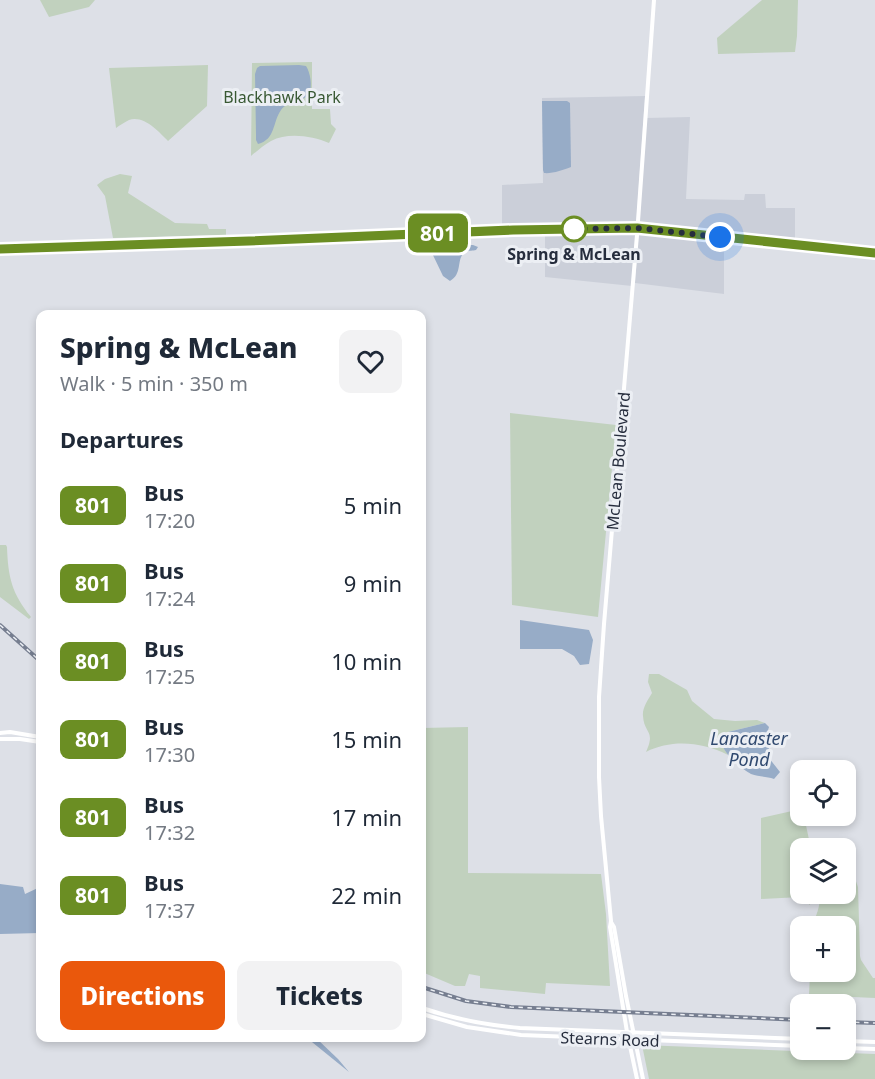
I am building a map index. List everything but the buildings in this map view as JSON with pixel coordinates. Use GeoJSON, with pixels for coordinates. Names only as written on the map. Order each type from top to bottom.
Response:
{"type":"FeatureCollection","features":[{"type":"Feature","properties":{"kind":"main road","name":"McLean Boulevard"},"geometry":{"type":"LineString","coordinates":[[637,1079],[628,1040],[610,927],[601,806],[599,697],[654,0]]}},
{"type":"Feature","properties":{"kind":"main road"},"geometry":{"type":"LineString","coordinates":[[0,249],[513,230],[637,228],[875,253]]}},
{"type":"Feature","properties":{"kind":"main road"},"geometry":{"type":"LineString","coordinates":[[0,733],[36,735]]}},
{"type":"Feature","properties":{"kind":"main road"},"geometry":{"type":"LineString","coordinates":[[0,739],[36,741]]}},
{"type":"Feature","properties":{"kind":"main road","name":"McLean Boulevard"},"geometry":{"type":"LineString","coordinates":[[611,921],[644,1079]]}},
{"type":"Feature","properties":{"kind":"main road","name":"Stearns Road"},"geometry":{"type":"LineString","coordinates":[[426,1009],[448,1017],[495,1026],[790,1040]]}},
{"type":"Feature","properties":{"kind":"main road","name":"Stearns Road"},"geometry":{"type":"LineString","coordinates":[[426,1015],[449,1023],[521,1035],[790,1046]]}},
{"type":"Feature","properties":{"kind":"main road"},"geometry":{"type":"LineString","coordinates":[[856,1041],[875,1042]]}},
{"type":"Feature","properties":{"kind":"main road"},"geometry":{"type":"LineString","coordinates":[[856,1048],[875,1049]]}},
{"type":"Feature","properties":{"kind":"shaded area"},"geometry":{"type":"Polygon","coordinates":[[[645,96],[636,227],[502,229],[502,185],[543,183],[542,98],[645,96]]]}},
{"type":"Feature","properties":{"kind":"shaded area"},"geometry":{"type":"Polygon","coordinates":[[[690,117],[686,199],[744,200],[745,194],[765,194],[766,208],[795,208],[795,243],[639,227],[646,118],[690,117]]]}},
{"type":"Feature","properties":{"kind":"shaded area"},"geometry":{"type":"Polygon","coordinates":[[[636,229],[632,286],[545,277],[545,231],[636,229]]]}},
{"type":"Feature","properties":{"kind":"shaded area"},"geometry":{"type":"Polygon","coordinates":[[[639,229],[724,239],[724,294],[635,283],[639,229]]]}},
{"type":"Feature","properties":{"kind":"green space"},"geometry":{"type":"Polygon","coordinates":[[[40,0],[95,0],[89,7],[49,17],[40,0]]]}},
{"type":"Feature","properties":{"kind":"green space"},"geometry":{"type":"Polygon","coordinates":[[[762,0],[798,0],[795,52],[718,54],[717,38],[762,0]]]}},
{"type":"Feature","properties":{"kind":"green space","name":"Blackhawk Park"},"geometry":{"type":"Polygon","coordinates":[[[312,62],[312,109],[330,109],[331,124],[336,129],[329,143],[308,137],[278,138],[251,156],[252,63],[312,62]]]}},
{"type":"Feature","properties":{"kind":"green space"},"geometry":{"type":"Polygon","coordinates":[[[208,65],[207,106],[168,141],[151,125],[140,120],[129,120],[116,128],[109,68],[208,65]]]}},
{"type":"Feature","properties":{"kind":"green space"},"geometry":{"type":"Polygon","coordinates":[[[120,174],[132,176],[128,193],[175,223],[207,224],[209,229],[226,229],[226,235],[113,238],[105,196],[97,185],[105,179],[120,174]]]}},
{"type":"Feature","properties":{"kind":"green space"},"geometry":{"type":"Polygon","coordinates":[[[510,413],[616,425],[598,617],[512,605],[510,413]]]}},
{"type":"Feature","properties":{"kind":"green space"},"geometry":{"type":"Polygon","coordinates":[[[0,545],[7,547],[12,585],[19,601],[31,617],[29,619],[0,597],[0,545]]]}},
{"type":"Feature","properties":{"kind":"green space"},"geometry":{"type":"Polygon","coordinates":[[[649,674],[659,674],[687,690],[692,701],[714,719],[757,720],[765,723],[728,732],[722,742],[728,755],[708,747],[687,744],[666,745],[646,752],[650,736],[643,713],[652,693],[648,682],[649,674]]]}},
{"type":"Feature","properties":{"kind":"green space"},"geometry":{"type":"Polygon","coordinates":[[[468,727],[468,873],[601,874],[610,986],[546,983],[545,994],[480,988],[480,976],[469,974],[465,986],[455,986],[426,974],[426,728],[468,727]]]}},
{"type":"Feature","properties":{"kind":"green space"},"geometry":{"type":"Polygon","coordinates":[[[790,811],[790,826],[806,826],[809,838],[790,838],[790,898],[761,899],[761,818],[790,811]]]}},
{"type":"Feature","properties":{"kind":"green space"},"geometry":{"type":"Polygon","coordinates":[[[856,881],[860,956],[875,978],[875,998],[856,997],[856,994],[809,994],[810,982],[856,982],[856,916],[816,916],[819,904],[856,904],[856,881]]]}},
{"type":"Feature","properties":{"kind":"green space"},"geometry":{"type":"Polygon","coordinates":[[[642,1045],[790,1051],[790,1060],[856,1060],[856,1053],[875,1054],[875,1079],[649,1079],[642,1045]]]}},
{"type":"Feature","properties":{"kind":"water"},"geometry":{"type":"Polygon","coordinates":[[[306,66],[309,72],[311,83],[309,94],[284,107],[278,115],[271,134],[264,142],[258,144],[256,140],[255,74],[257,68],[306,66]]]}},
{"type":"Feature","properties":{"kind":"water"},"geometry":{"type":"Polygon","coordinates":[[[542,101],[570,103],[571,167],[550,173],[544,173],[543,170],[542,101]]]}},
{"type":"Feature","properties":{"kind":"water"},"geometry":{"type":"Polygon","coordinates":[[[444,245],[478,247],[476,250],[463,254],[457,274],[450,281],[443,276],[431,251],[432,247],[444,245]]]}},
{"type":"Feature","properties":{"kind":"water"},"geometry":{"type":"Polygon","coordinates":[[[520,620],[589,630],[593,640],[589,664],[580,665],[574,656],[562,649],[520,649],[520,620]]]}},
{"type":"Feature","properties":{"kind":"water","name":"Lancaster Pond"},"geometry":{"type":"Polygon","coordinates":[[[765,723],[769,727],[765,740],[769,749],[769,758],[780,772],[774,779],[747,772],[732,759],[722,744],[723,736],[728,732],[765,723]]]}},
{"type":"Feature","properties":{"kind":"water"},"geometry":{"type":"Polygon","coordinates":[[[0,884],[23,887],[25,894],[36,889],[36,933],[0,934],[0,884]]]}},
{"type":"Feature","properties":{"kind":"water"},"geometry":{"type":"Polygon","coordinates":[[[312,1042],[320,1042],[349,1072],[312,1042]]]}},
{"type":"Feature","properties":{"kind":"railway"},"geometry":{"type":"LineString","coordinates":[[0,625],[36,657]]}},
{"type":"Feature","properties":{"kind":"railway"},"geometry":{"type":"LineString","coordinates":[[426,988],[466,1001],[511,1007],[790,1020]]}},
{"type":"Feature","properties":{"kind":"railway"},"geometry":{"type":"LineString","coordinates":[[856,1022],[875,1023]]}},
{"type":"Feature","properties":{"kind":"bus line","name":"801"},"geometry":{"type":"LineString","coordinates":[[0,249],[513,230],[637,228],[875,253]]}},
{"type":"Feature","properties":{"kind":"place","name":"Spring & McLean"},"geometry":{"type":"Point","coordinates":[574,229]}},
{"type":"Feature","properties":{"kind":"route"},"geometry":{"type":"LineString","coordinates":[[574,229],[637,228],[720,237]]}}]}
